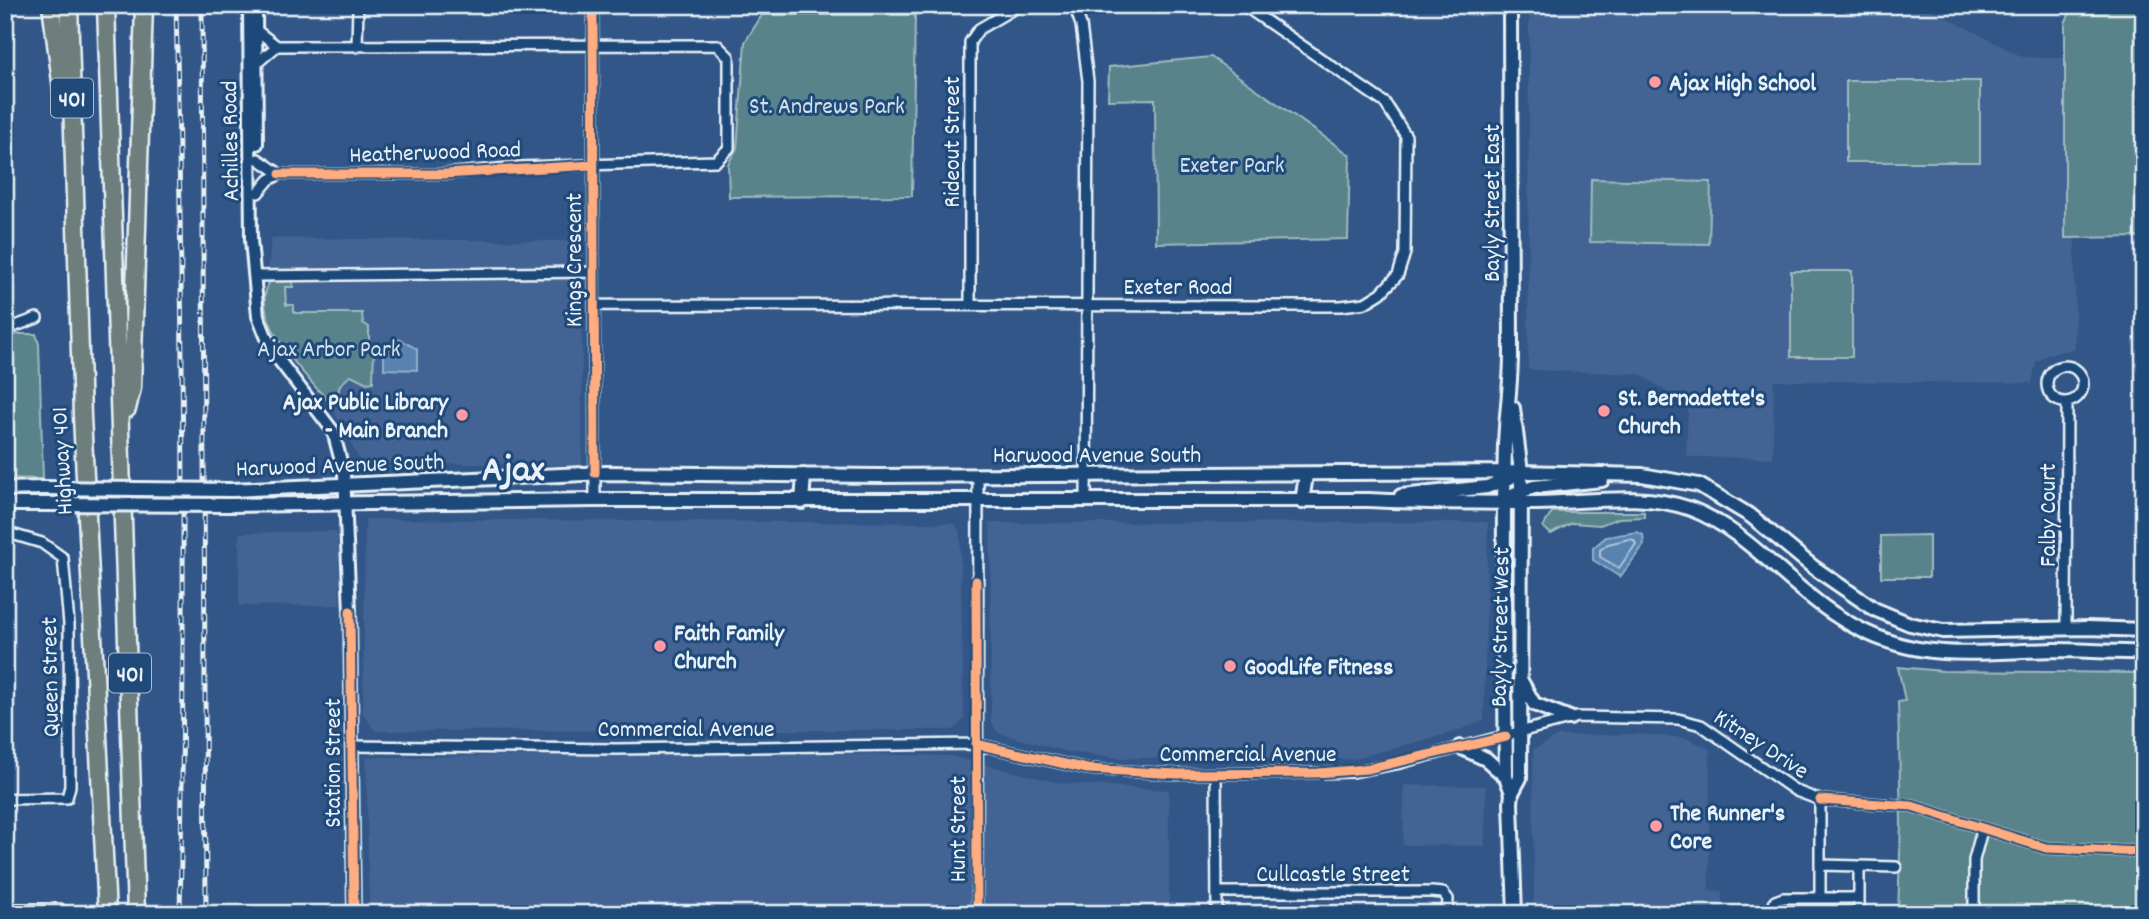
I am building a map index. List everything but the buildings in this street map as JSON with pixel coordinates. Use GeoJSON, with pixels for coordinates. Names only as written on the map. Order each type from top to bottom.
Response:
{"type":"FeatureCollection","features":[{"type":"Feature","properties":{"kind":"highway"},"geometry":{"type":"LineString","coordinates":[[51,5],[74,191]]}},
{"type":"Feature","properties":{"kind":"highway","name":"Highway 401"},"geometry":{"type":"LineString","coordinates":[[69,5],[82,430],[107,914]]}},
{"type":"Feature","properties":{"kind":"highway","name":"401"},"geometry":{"type":"LineString","coordinates":[[106,5],[136,914]]}},
{"type":"Feature","properties":{"kind":"highway"},"geometry":{"type":"LineString","coordinates":[[122,432],[132,388],[144,5]]}},
{"type":"Feature","properties":{"kind":"main road","name":"Bayly Street East"},"geometry":{"type":"LineString","coordinates":[[1510,5],[1511,401],[1521,472]]}},
{"type":"Feature","properties":{"kind":"main road","name":"Bayly Street East"},"geometry":{"type":"LineString","coordinates":[[1506,477],[1505,443],[1511,401]]}},
{"type":"Feature","properties":{"kind":"main road","name":"Harwood Avenue South"},"geometry":{"type":"LineString","coordinates":[[5,489],[231,490],[595,473],[1506,477],[1521,472],[1612,477],[1642,475],[1699,485],[1751,516],[1813,567],[1874,609],[1910,624],[1943,631],[2066,628],[2144,630]]}},
{"type":"Feature","properties":{"kind":"main road","name":"Bayly Street West"},"geometry":{"type":"LineString","coordinates":[[1515,914],[1512,793],[1506,777],[1520,679],[1521,472]]}},
{"type":"Feature","properties":{"kind":"main road"},"geometry":{"type":"LineString","coordinates":[[802,502],[804,475]]}},
{"type":"Feature","properties":{"kind":"main road"},"geometry":{"type":"LineString","coordinates":[[1302,502],[1306,475]]}},
{"type":"Feature","properties":{"kind":"main road","name":"Bayly Street West"},"geometry":{"type":"LineString","coordinates":[[1506,477],[1512,735],[1520,778],[1512,793]]}},
{"type":"Feature","properties":{"kind":"main road"},"geometry":{"type":"LineString","coordinates":[[1369,500],[1487,487],[1506,477]]}},
{"type":"Feature","properties":{"kind":"main road"},"geometry":{"type":"LineString","coordinates":[[1506,503],[1521,496],[1594,483],[1612,477]]}},
{"type":"Feature","properties":{"kind":"main road"},"geometry":{"type":"LineString","coordinates":[[1521,496],[1652,500],[1691,509],[1729,530],[1829,611],[1863,632],[1900,647],[1938,653],[2066,650],[2144,652]]}},
{"type":"Feature","properties":{"kind":"main road","name":"Harwood Avenue South"},"geometry":{"type":"LineString","coordinates":[[5,504],[230,505],[596,500],[1369,500],[1506,503]]}},
{"type":"Feature","properties":{"kind":"main road"},"geometry":{"type":"LineString","coordinates":[[2066,628],[2066,650]]}},
{"type":"Feature","properties":{"kind":"main road"},"geometry":{"type":"LineString","coordinates":[[1520,679],[1534,704],[1570,718]]}},
{"type":"Feature","properties":{"kind":"main road"},"geometry":{"type":"LineString","coordinates":[[1460,747],[1486,759],[1506,777]]}},
{"type":"Feature","properties":{"kind":"street","name":"Achilles Road"},"geometry":{"type":"LineString","coordinates":[[249,5],[251,240],[258,316],[265,339],[333,431],[345,486],[346,504]]}},
{"type":"Feature","properties":{"kind":"street","name":"Achilles Road"},"geometry":{"type":"LineString","coordinates":[[255,276],[258,193],[256,5]]}},
{"type":"Feature","properties":{"kind":"street"},"geometry":{"type":"LineString","coordinates":[[358,5],[358,47]]}},
{"type":"Feature","properties":{"kind":"street","name":"Kings Crescent"},"geometry":{"type":"LineString","coordinates":[[593,5],[596,500]]}},
{"type":"Feature","properties":{"kind":"street"},"geometry":{"type":"LineString","coordinates":[[825,5],[891,5]]}},
{"type":"Feature","properties":{"kind":"street","name":"Rideout Street"},"geometry":{"type":"LineString","coordinates":[[971,305],[970,42],[979,29],[1020,5]]}},
{"type":"Feature","properties":{"kind":"street"},"geometry":{"type":"LineString","coordinates":[[1074,5],[1088,65],[1086,501]]}},
{"type":"Feature","properties":{"kind":"street","name":"Exeter Road"},"geometry":{"type":"LineString","coordinates":[[595,305],[1341,306],[1365,303],[1381,293],[1398,275],[1405,253],[1406,136],[1397,117],[1385,103],[1243,5]]}},
{"type":"Feature","properties":{"kind":"street"},"geometry":{"type":"LineString","coordinates":[[256,30],[277,46],[257,63]]}},
{"type":"Feature","properties":{"kind":"street","name":"Heatherwood Road"},"geometry":{"type":"LineString","coordinates":[[277,46],[717,45],[729,57],[730,73],[729,148],[716,161],[519,167],[458,174],[280,174]]}},
{"type":"Feature","properties":{"kind":"street"},"geometry":{"type":"LineString","coordinates":[[258,159],[280,174],[269,180],[258,193]]}},
{"type":"Feature","properties":{"kind":"street"},"geometry":{"type":"LineString","coordinates":[[255,276],[594,272]]}},
{"type":"Feature","properties":{"kind":"street"},"geometry":{"type":"LineString","coordinates":[[5,330],[37,318]]}},
{"type":"Feature","properties":{"kind":"street","name":"Falby Court"},"geometry":{"type":"LineString","coordinates":[[2062,366],[2076,370],[2083,384],[2078,396],[2067,402],[2052,397],[2047,386],[2049,375],[2062,366]]}},
{"type":"Feature","properties":{"kind":"street","name":"Falby Court"},"geometry":{"type":"LineString","coordinates":[[2066,628],[2067,402]]}},
{"type":"Feature","properties":{"kind":"street"},"geometry":{"type":"LineString","coordinates":[[976,501],[978,475]]}},
{"type":"Feature","properties":{"kind":"street","name":"Hunt Street"},"geometry":{"type":"LineString","coordinates":[[976,501],[976,914]]}},
{"type":"Feature","properties":{"kind":"street","name":"Station Street"},"geometry":{"type":"LineString","coordinates":[[346,504],[354,914]]}},
{"type":"Feature","properties":{"kind":"street","name":"Queen Street"},"geometry":{"type":"LineString","coordinates":[[5,533],[42,543],[63,558],[69,624],[70,786],[67,798],[5,799]]}},
{"type":"Feature","properties":{"kind":"street","name":"Kitney Drive"},"geometry":{"type":"LineString","coordinates":[[1512,735],[1570,718],[1678,719],[1701,725],[1796,792],[1821,800],[1900,804],[2046,848],[2144,852]]}},
{"type":"Feature","properties":{"kind":"street","name":"Commercial Avenue"},"geometry":{"type":"LineString","coordinates":[[351,746],[617,748],[976,744],[1087,769],[1216,774],[1352,772],[1512,735]]}},
{"type":"Feature","properties":{"kind":"street"},"geometry":{"type":"LineString","coordinates":[[1216,774],[1217,914]]}},
{"type":"Feature","properties":{"kind":"street"},"geometry":{"type":"LineString","coordinates":[[1820,898],[1821,800]]}},
{"type":"Feature","properties":{"kind":"street"},"geometry":{"type":"LineString","coordinates":[[1974,914],[1975,860],[1982,830]]}},
{"type":"Feature","properties":{"kind":"street"},"geometry":{"type":"LineString","coordinates":[[1820,865],[1896,867]]}},
{"type":"Feature","properties":{"kind":"street"},"geometry":{"type":"LineString","coordinates":[[1858,914],[1859,866]]}},
{"type":"Feature","properties":{"kind":"street","name":"Cullcastle Street"},"geometry":{"type":"LineString","coordinates":[[1217,892],[1443,893],[1448,899],[1447,914]]}},
{"type":"Feature","properties":{"kind":"street"},"geometry":{"type":"LineString","coordinates":[[1771,914],[1775,901],[1783,898],[1858,898]]}},
{"type":"Feature","properties":{"kind":"street"},"geometry":{"type":"LineString","coordinates":[[5,908],[60,909]]}},
{"type":"Feature","properties":{"kind":"shaded area"},"geometry":{"type":"Polygon","coordinates":[[[1529,5],[1780,5],[1781,8],[1922,5],[2023,57],[2065,58],[2065,237],[2075,238],[2075,349],[2049,354],[2036,362],[2032,383],[1774,381],[1773,458],[1686,457],[1688,406],[1640,374],[1528,370],[1529,5]]]}},
{"type":"Feature","properties":{"kind":"shaded area"},"geometry":{"type":"Polygon","coordinates":[[[271,238],[582,241],[582,465],[361,463],[329,402],[282,348],[270,321],[266,296],[271,238]]]}},
{"type":"Feature","properties":{"kind":"shaded area"},"geometry":{"type":"Polygon","coordinates":[[[365,519],[955,523],[960,532],[964,719],[954,730],[375,731],[363,714],[365,519]]]}},
{"type":"Feature","properties":{"kind":"shaded area"},"geometry":{"type":"Polygon","coordinates":[[[1488,522],[1484,720],[1455,732],[1353,759],[1120,758],[1067,752],[998,733],[991,722],[990,523],[1488,522]]]}},
{"type":"Feature","properties":{"kind":"shaded area"},"geometry":{"type":"Polygon","coordinates":[[[334,531],[339,537],[340,605],[239,606],[239,533],[334,531]]]}},
{"type":"Feature","properties":{"kind":"shaded area"},"geometry":{"type":"Polygon","coordinates":[[[1638,734],[1686,738],[1710,749],[1709,890],[1722,891],[1722,914],[1534,914],[1533,750],[1558,736],[1638,734]]]}},
{"type":"Feature","properties":{"kind":"shaded area"},"geometry":{"type":"Polygon","coordinates":[[[815,753],[951,756],[1060,783],[1169,790],[1169,914],[369,914],[366,757],[815,753]]]}},
{"type":"Feature","properties":{"kind":"shaded area"},"geometry":{"type":"Polygon","coordinates":[[[1404,785],[1486,786],[1485,846],[1403,845],[1404,785]]]}},
{"type":"Feature","properties":{"kind":"green space"},"geometry":{"type":"Polygon","coordinates":[[[2074,5],[2144,5],[2144,237],[2065,238],[2065,23],[2074,5]]]}},
{"type":"Feature","properties":{"kind":"green space","name":"St. Andrews Park"},"geometry":{"type":"Polygon","coordinates":[[[762,15],[915,15],[912,196],[729,197],[728,164],[737,148],[745,42],[762,15]]]}},
{"type":"Feature","properties":{"kind":"green space","name":"Exeter Park"},"geometry":{"type":"Polygon","coordinates":[[[1211,57],[1350,155],[1348,239],[1156,243],[1155,99],[1108,100],[1109,67],[1211,57]]]}},
{"type":"Feature","properties":{"kind":"green space"},"geometry":{"type":"Polygon","coordinates":[[[1846,81],[1980,81],[1980,162],[1846,162],[1846,81]]]}},
{"type":"Feature","properties":{"kind":"green space"},"geometry":{"type":"Polygon","coordinates":[[[1591,179],[1711,182],[1709,244],[1590,242],[1591,179]]]}},
{"type":"Feature","properties":{"kind":"green space"},"geometry":{"type":"Polygon","coordinates":[[[1791,271],[1852,271],[1852,357],[1791,357],[1791,271]]]}},
{"type":"Feature","properties":{"kind":"green space","name":"Ajax Arbor Park"},"geometry":{"type":"Polygon","coordinates":[[[271,280],[292,280],[293,287],[285,287],[286,305],[294,305],[294,313],[362,313],[363,323],[369,327],[369,345],[374,348],[373,382],[367,383],[351,375],[340,385],[336,402],[329,402],[294,362],[272,328],[266,311],[265,295],[271,280]]]}},
{"type":"Feature","properties":{"kind":"green space"},"geometry":{"type":"Polygon","coordinates":[[[17,334],[36,334],[39,344],[43,479],[5,478],[5,341],[17,334]]]}},
{"type":"Feature","properties":{"kind":"green space"},"geometry":{"type":"Polygon","coordinates":[[[1552,512],[1644,512],[1644,517],[1619,518],[1600,525],[1572,523],[1551,534],[1543,527],[1552,512]]]}},
{"type":"Feature","properties":{"kind":"green space"},"geometry":{"type":"Polygon","coordinates":[[[1929,535],[1929,577],[1881,577],[1881,536],[1929,535]]]}},
{"type":"Feature","properties":{"kind":"green space"},"geometry":{"type":"Polygon","coordinates":[[[1898,667],[1943,671],[2144,673],[2144,914],[1898,914],[1901,822],[1898,702],[1905,701],[1898,667]]]}},
{"type":"Feature","properties":{"kind":"water"},"geometry":{"type":"Polygon","coordinates":[[[399,339],[417,349],[417,370],[384,369],[384,346],[399,339]]]}},
{"type":"Feature","properties":{"kind":"water"},"geometry":{"type":"Polygon","coordinates":[[[1637,532],[1643,535],[1644,545],[1620,577],[1593,560],[1593,548],[1606,537],[1637,532]]]}},
{"type":"Feature","properties":{"kind":"railway"},"geometry":{"type":"LineString","coordinates":[[176,5],[183,460],[180,914]]}},
{"type":"Feature","properties":{"kind":"railway"},"geometry":{"type":"LineString","coordinates":[[202,5],[206,914]]}},
{"type":"Feature","properties":{"kind":"cycle path"},"geometry":{"type":"LineString","coordinates":[[593,5],[595,473]]}},
{"type":"Feature","properties":{"kind":"cycle path"},"geometry":{"type":"LineString","coordinates":[[280,174],[445,174],[592,165]]}},
{"type":"Feature","properties":{"kind":"cycle path"},"geometry":{"type":"LineString","coordinates":[[976,581],[977,914]]}},
{"type":"Feature","properties":{"kind":"cycle path"},"geometry":{"type":"LineString","coordinates":[[350,611],[354,914]]}},
{"type":"Feature","properties":{"kind":"cycle path"},"geometry":{"type":"LineString","coordinates":[[976,744],[1087,769],[1177,774],[1318,773],[1367,769],[1506,737]]}},
{"type":"Feature","properties":{"kind":"cycle path"},"geometry":{"type":"LineString","coordinates":[[1820,800],[1912,806],[2046,848],[2144,852]]}},
{"type":"Feature","properties":{"kind":"place","name":"Ajax High School"},"geometry":{"type":"Point","coordinates":[1655,82]}},
{"type":"Feature","properties":{"kind":"place","name":"St. Bernadette's Church"},"geometry":{"type":"Point","coordinates":[1604,411]}},
{"type":"Feature","properties":{"kind":"place","name":"Ajax Public Library - Main Branch"},"geometry":{"type":"Point","coordinates":[462,415]}},
{"type":"Feature","properties":{"kind":"place","name":"Faith Family Church"},"geometry":{"type":"Point","coordinates":[660,646]}},
{"type":"Feature","properties":{"kind":"place","name":"GoodLife Fitness"},"geometry":{"type":"Point","coordinates":[1230,666]}},
{"type":"Feature","properties":{"kind":"place","name":"The Runner's Core"},"geometry":{"type":"Point","coordinates":[1656,826]}},
{"type":"Feature","properties":{"kind":"district","name":"Ajax"},"geometry":{"type":"Point","coordinates":[513,467]}}]}
